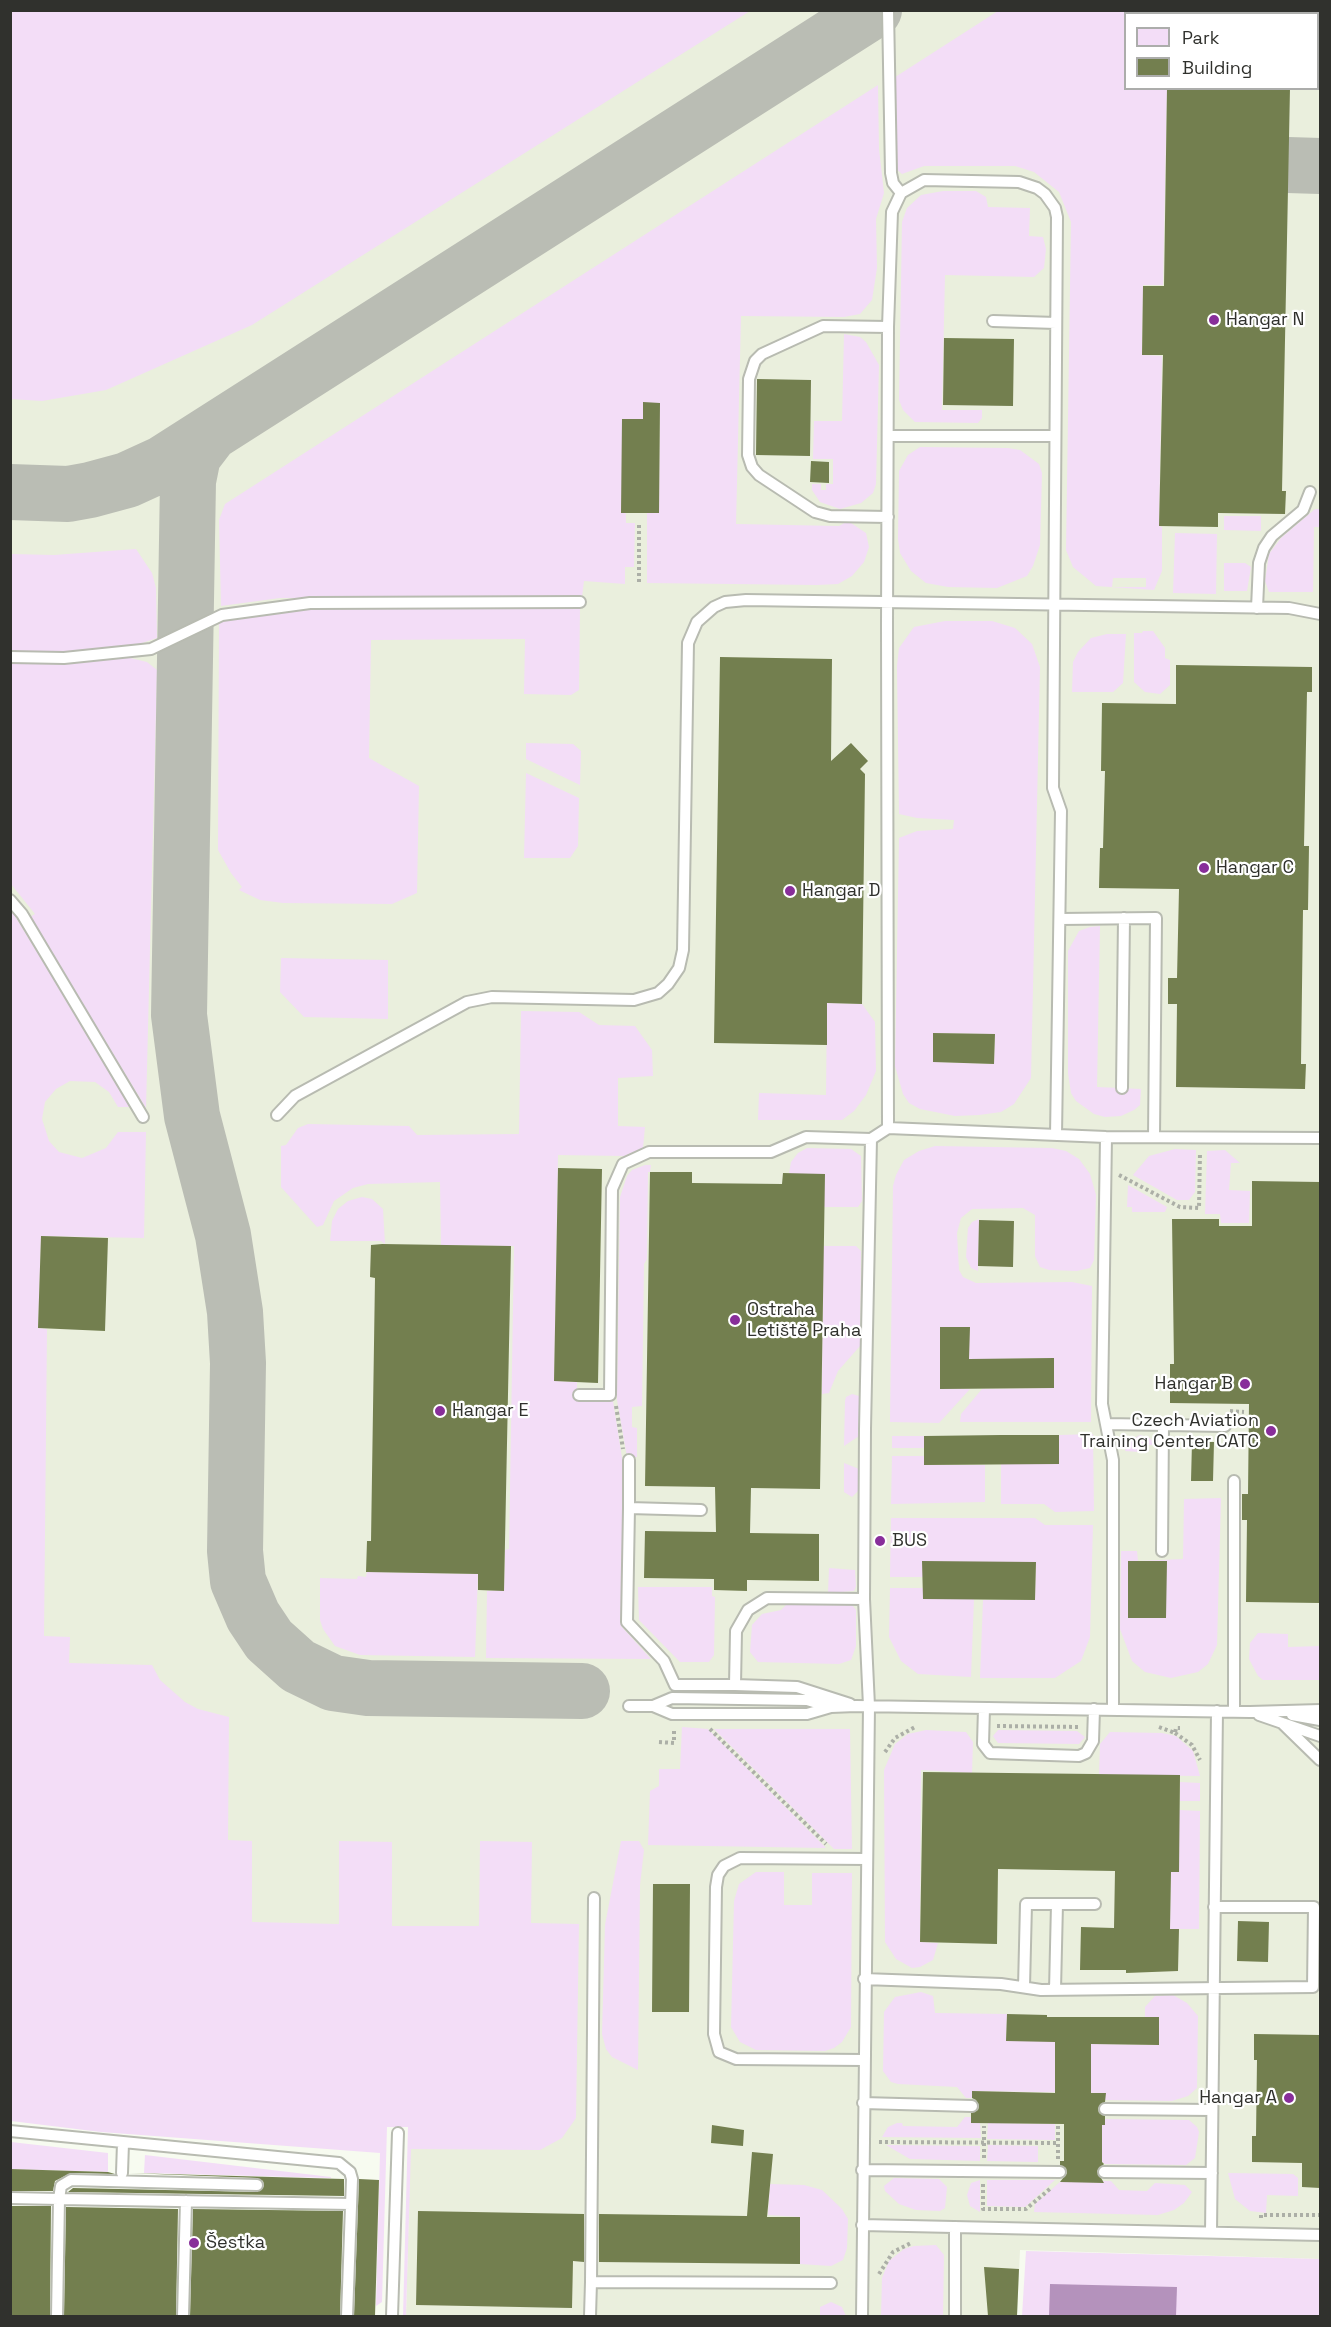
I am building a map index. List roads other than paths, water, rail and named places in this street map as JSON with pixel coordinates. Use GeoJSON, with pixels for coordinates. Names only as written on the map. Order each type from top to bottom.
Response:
{"type":"FeatureCollection","features":[{"type":"Feature","properties":{"kind":"lane"},"geometry":{"type":"LineString","coordinates":[[888,10],[891,173],[893,183],[901,193]]}},
{"type":"Feature","properties":{"kind":"lane"},"geometry":{"type":"LineString","coordinates":[[888,1128],[887,602],[888,327],[891,220],[894,205],[901,193],[917,182],[933,179],[1019,182],[1037,188],[1045,194],[1055,208],[1057,217],[1053,788],[1061,811],[1056,1135]]}},
{"type":"Feature","properties":{"kind":"lane"},"geometry":{"type":"LineString","coordinates":[[993,321],[1056,323]]}},
{"type":"Feature","properties":{"kind":"lane"},"geometry":{"type":"LineString","coordinates":[[888,327],[823,327],[762,354],[750,374],[748,455],[752,467],[759,475],[815,512],[830,516],[888,517]]}},
{"type":"Feature","properties":{"kind":"lane"},"geometry":{"type":"LineString","coordinates":[[889,436],[1055,436]]}},
{"type":"Feature","properties":{"kind":"lane"},"geometry":{"type":"LineString","coordinates":[[1257,608],[1259,563],[1264,548],[1272,536],[1303,510],[1310,492]]}},
{"type":"Feature","properties":{"kind":"lane"},"geometry":{"type":"LineString","coordinates":[[277,1115],[294,1096],[467,1002],[492,997],[634,1000],[658,993],[668,984],[679,968],[683,950],[688,643],[697,622],[714,607],[735,600],[1289,608],[1320,614]]}},
{"type":"Feature","properties":{"kind":"lane"},"geometry":{"type":"LineString","coordinates":[[10,657],[64,658],[152,650],[222,615],[310,603],[580,602]]}},
{"type":"Feature","properties":{"kind":"lane"},"geometry":{"type":"LineString","coordinates":[[10,900],[22,914],[143,1117]]}},
{"type":"Feature","properties":{"kind":"lane"},"geometry":{"type":"LineString","coordinates":[[1122,1088],[1124,918]]}},
{"type":"Feature","properties":{"kind":"lane"},"geometry":{"type":"LineString","coordinates":[[1060,919],[1156,918],[1154,1137]]}},
{"type":"Feature","properties":{"kind":"lane"},"geometry":{"type":"LineString","coordinates":[[579,1395],[610,1395],[611,1200],[615,1180],[623,1164],[649,1152],[771,1152],[806,1137],[871,1139],[888,1128],[1106,1137],[1320,1138]]}},
{"type":"Feature","properties":{"kind":"lane"},"geometry":{"type":"LineString","coordinates":[[1106,1137],[1102,1404],[1113,1460],[1113,1710]]}},
{"type":"Feature","properties":{"kind":"lane"},"geometry":{"type":"LineString","coordinates":[[862,2316],[864,1979],[869,1706],[864,1599],[871,1139]]}},
{"type":"Feature","properties":{"kind":"lane"},"geometry":{"type":"LineString","coordinates":[[1106,1424],[1225,1426]]}},
{"type":"Feature","properties":{"kind":"lane"},"geometry":{"type":"LineString","coordinates":[[1162,1551],[1163,1425]]}},
{"type":"Feature","properties":{"kind":"lane"},"geometry":{"type":"LineString","coordinates":[[629,1460],[627,1622],[664,1661],[675,1684],[797,1687],[856,1706]]}},
{"type":"Feature","properties":{"kind":"lane"},"geometry":{"type":"LineString","coordinates":[[1234,1481],[1234,1712]]}},
{"type":"Feature","properties":{"kind":"lane"},"geometry":{"type":"LineString","coordinates":[[629,1508],[701,1509]]}},
{"type":"Feature","properties":{"kind":"lane"},"geometry":{"type":"LineString","coordinates":[[735,1685],[736,1631],[748,1610],[767,1598],[864,1599]]}},
{"type":"Feature","properties":{"kind":"lane"},"geometry":{"type":"LineString","coordinates":[[629,1706],[653,1706],[672,1713],[766,1714],[807,1714],[831,1707],[856,1706],[1234,1712],[1320,1710]]}},
{"type":"Feature","properties":{"kind":"lane"},"geometry":{"type":"LineString","coordinates":[[984,1708],[983,1744],[990,1753],[1067,1756],[1079,1756],[1091,1748],[1094,1709]]}},
{"type":"Feature","properties":{"kind":"lane"},"geometry":{"type":"LineString","coordinates":[[1211,2232],[1217,1711]]}},
{"type":"Feature","properties":{"kind":"lane"},"geometry":{"type":"LineString","coordinates":[[1250,1712],[1320,1736]]}},
{"type":"Feature","properties":{"kind":"lane"},"geometry":{"type":"LineString","coordinates":[[1271,1712],[1320,1720]]}},
{"type":"Feature","properties":{"kind":"lane"},"geometry":{"type":"LineString","coordinates":[[1282,1723],[1320,1760]]}},
{"type":"Feature","properties":{"kind":"lane"},"geometry":{"type":"LineString","coordinates":[[864,2060],[736,2059],[719,2052],[715,2043],[718,1875],[724,1866],[741,1858],[867,1859]]}},
{"type":"Feature","properties":{"kind":"lane"},"geometry":{"type":"LineString","coordinates":[[590,2316],[594,1898]]}},
{"type":"Feature","properties":{"kind":"lane"},"geometry":{"type":"LineString","coordinates":[[1024,1987],[1026,1904],[1095,1904]]}},
{"type":"Feature","properties":{"kind":"lane"},"geometry":{"type":"LineString","coordinates":[[1055,1990],[1057,1904]]}},
{"type":"Feature","properties":{"kind":"lane"},"geometry":{"type":"LineString","coordinates":[[864,1979],[1001,1984],[1055,1990],[1123,1991],[1159,1987],[1214,1986],[1313,1987],[1314,1907],[1214,1907]]}},
{"type":"Feature","properties":{"kind":"lane"},"geometry":{"type":"LineString","coordinates":[[863,2103],[972,2106]]}},
{"type":"Feature","properties":{"kind":"lane"},"geometry":{"type":"LineString","coordinates":[[1105,2109],[1212,2109]]}},
{"type":"Feature","properties":{"kind":"lane"},"geometry":{"type":"LineString","coordinates":[[10,2131],[333,2162],[344,2166],[352,2179],[347,2316]]}},
{"type":"Feature","properties":{"kind":"lane"},"geometry":{"type":"LineString","coordinates":[[392,2316],[398,2133]]}},
{"type":"Feature","properties":{"kind":"lane"},"geometry":{"type":"LineString","coordinates":[[122,2173],[123,2143]]}},
{"type":"Feature","properties":{"kind":"lane"},"geometry":{"type":"LineString","coordinates":[[862,2170],[1059,2166]]}},
{"type":"Feature","properties":{"kind":"lane"},"geometry":{"type":"LineString","coordinates":[[1104,2172],[1212,2173]]}},
{"type":"Feature","properties":{"kind":"lane"},"geometry":{"type":"LineString","coordinates":[[57,2316],[61,2186],[71,2180],[256,2185]]}},
{"type":"Feature","properties":{"kind":"lane"},"geometry":{"type":"LineString","coordinates":[[10,2198],[351,2204]]}},
{"type":"Feature","properties":{"kind":"lane"},"geometry":{"type":"LineString","coordinates":[[183,2316],[186,2201]]}},
{"type":"Feature","properties":{"kind":"lane"},"geometry":{"type":"LineString","coordinates":[[862,2225],[1320,2235]]}},
{"type":"Feature","properties":{"kind":"lane"},"geometry":{"type":"LineString","coordinates":[[955,2227],[955,2316]]}},
{"type":"Feature","properties":{"kind":"lane"},"geometry":{"type":"LineString","coordinates":[[591,2282],[831,2283]]}},
{"type":"Feature","properties":{"kind":"place","name":"Hangar N"},"geometry":{"type":"Point","coordinates":[1214,320]}},
{"type":"Feature","properties":{"kind":"place","name":"Hangar C"},"geometry":{"type":"Point","coordinates":[1204,868]}},
{"type":"Feature","properties":{"kind":"place","name":"Hangar D"},"geometry":{"type":"Point","coordinates":[790,891]}},
{"type":"Feature","properties":{"kind":"place","name":"Ostraha Letiště Praha"},"geometry":{"type":"Point","coordinates":[735,1320]}},
{"type":"Feature","properties":{"kind":"place","name":"Hangar B"},"geometry":{"type":"Point","coordinates":[1245,1384]}},
{"type":"Feature","properties":{"kind":"place","name":"Hangar E"},"geometry":{"type":"Point","coordinates":[440,1411]}},
{"type":"Feature","properties":{"kind":"place","name":"Czech Aviation Training Center CATC"},"geometry":{"type":"Point","coordinates":[1271,1431]}},
{"type":"Feature","properties":{"kind":"place","name":"BUS"},"geometry":{"type":"Point","coordinates":[880,1541]}},
{"type":"Feature","properties":{"kind":"place","name":"Hangar A"},"geometry":{"type":"Point","coordinates":[1289,2098]}},
{"type":"Feature","properties":{"kind":"place","name":"Šestka"},"geometry":{"type":"Point","coordinates":[194,2243]}}]}
